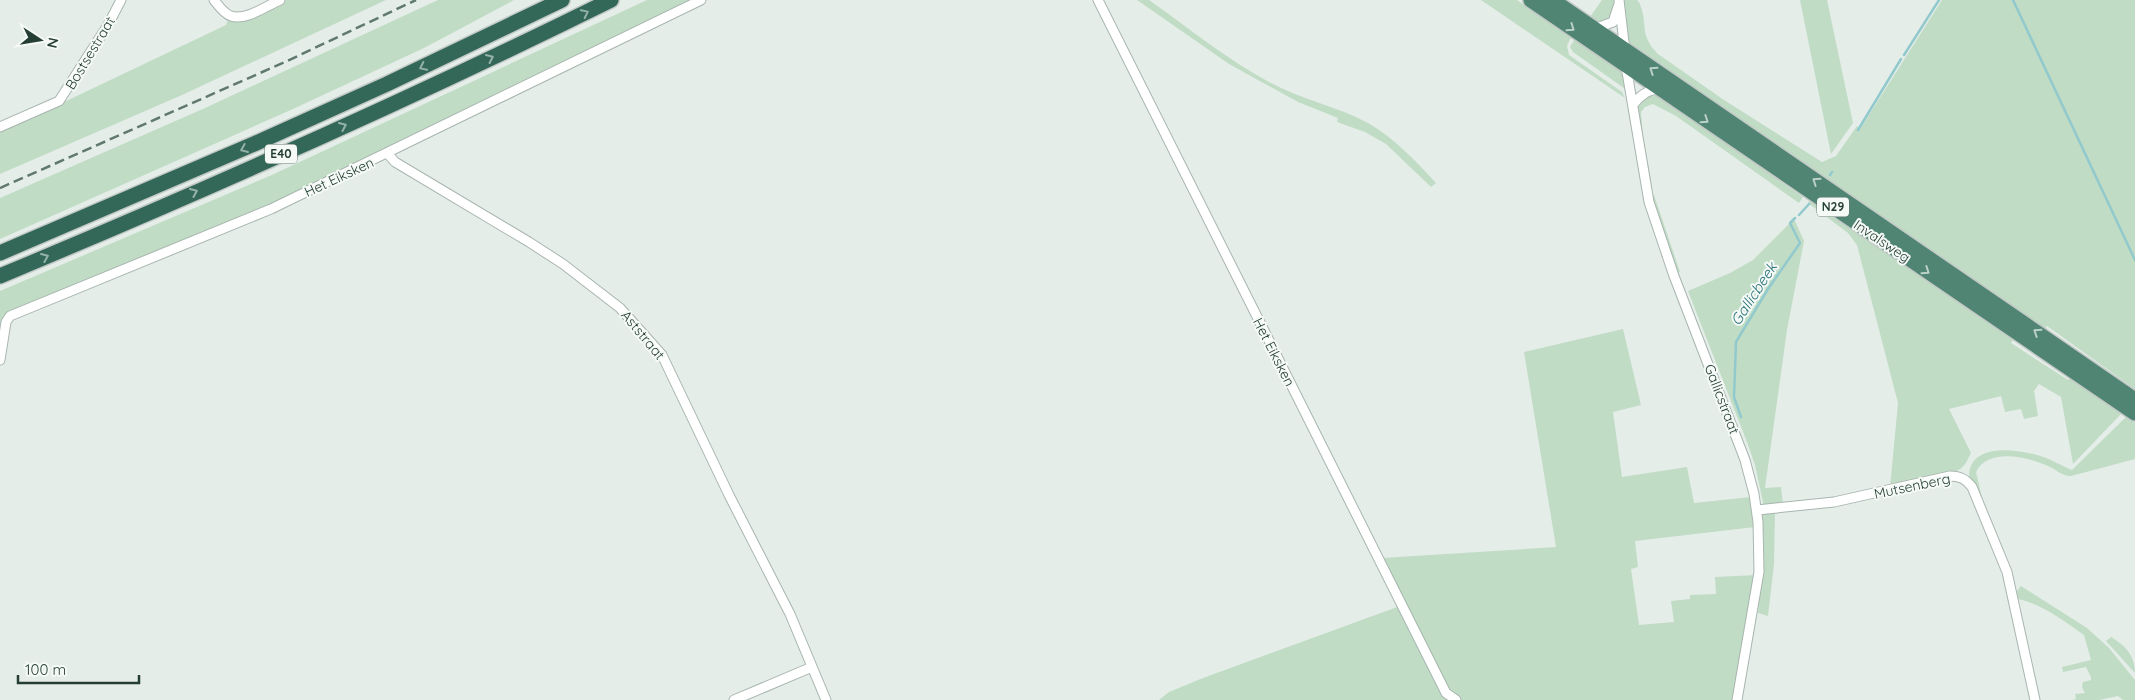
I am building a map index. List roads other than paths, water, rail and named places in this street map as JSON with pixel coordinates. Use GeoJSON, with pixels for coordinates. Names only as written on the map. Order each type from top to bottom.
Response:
{"type":"FeatureCollection","features":[{"type":"Feature","properties":{"kind":"highway","name":"E40"},"geometry":{"type":"LineString","coordinates":[[0,253],[254,144],[387,84],[562,0]]}},
{"type":"Feature","properties":{"kind":"highway","name":"E40"},"geometry":{"type":"LineString","coordinates":[[0,276],[98,235],[396,102],[611,0]]}},
{"type":"Feature","properties":{"kind":"highway","name":"Invalsweg"},"geometry":{"type":"LineString","coordinates":[[1531,0],[1626,58],[2135,400]]}},
{"type":"Feature","properties":{"kind":"highway","name":"Invalsweg"},"geometry":{"type":"LineString","coordinates":[[1552,0],[1594,29],[1659,88],[2135,413]]}},
{"type":"Feature","properties":{"kind":"street","name":"Bostsestraat"},"geometry":{"type":"LineString","coordinates":[[0,126],[59,101],[108,25],[121,0]]}},
{"type":"Feature","properties":{"kind":"street"},"geometry":{"type":"LineString","coordinates":[[214,0],[226,13],[231,16],[241,17],[280,0]]}},
{"type":"Feature","properties":{"kind":"street","name":"Het Eiksken"},"geometry":{"type":"LineString","coordinates":[[0,360],[5,327],[10,316],[271,209],[388,154],[701,0]]}},
{"type":"Feature","properties":{"kind":"street","name":"Het Eiksken"},"geometry":{"type":"LineString","coordinates":[[1098,0],[1441,684],[1446,693],[1456,700]]}},
{"type":"Feature","properties":{"kind":"street"},"geometry":{"type":"LineString","coordinates":[[1594,29],[1614,22],[1619,2]]}},
{"type":"Feature","properties":{"kind":"street","name":"Gallicstraat"},"geometry":{"type":"LineString","coordinates":[[1619,2],[1633,106],[1649,202],[1674,276],[1745,460],[1756,510],[1760,550],[1758,587],[1737,700]]}},
{"type":"Feature","properties":{"kind":"street"},"geometry":{"type":"LineString","coordinates":[[1633,106],[1648,91],[1659,88]]}},
{"type":"Feature","properties":{"kind":"street","name":"Aststraat"},"geometry":{"type":"LineString","coordinates":[[388,154],[395,162],[563,264],[620,308],[648,336],[662,355],[729,495],[790,614],[826,700]]}},
{"type":"Feature","properties":{"kind":"street","name":"Mutsenberg"},"geometry":{"type":"LineString","coordinates":[[1756,510],[1834,502],[1957,476],[1968,482],[1972,487],[2007,572],[2036,700]]}},
{"type":"Feature","properties":{"kind":"street"},"geometry":{"type":"LineString","coordinates":[[734,700],[812,667]]}},
{"type":"Feature","properties":{"kind":"waterway","name":"Gallicbeek"},"geometry":{"type":"LineString","coordinates":[[1904,55],[1939,0]]}},
{"type":"Feature","properties":{"kind":"waterway"},"geometry":{"type":"LineString","coordinates":[[2013,0],[2135,260]]}},
{"type":"Feature","properties":{"kind":"waterway","name":"Gallicbeek"},"geometry":{"type":"LineString","coordinates":[[1858,130],[1901,59]]}},
{"type":"Feature","properties":{"kind":"waterway","name":"Gallicbeek"},"geometry":{"type":"LineString","coordinates":[[1799,215],[1809,204]]}},
{"type":"Feature","properties":{"kind":"waterway","name":"Gallicbeek"},"geometry":{"type":"LineString","coordinates":[[1741,417],[1734,397],[1736,342],[1768,289],[1800,243],[1790,223],[1795,218]]}},
{"type":"Feature","properties":{"kind":"railway"},"geometry":{"type":"LineString","coordinates":[[0,188],[285,62],[416,0]]}}]}
